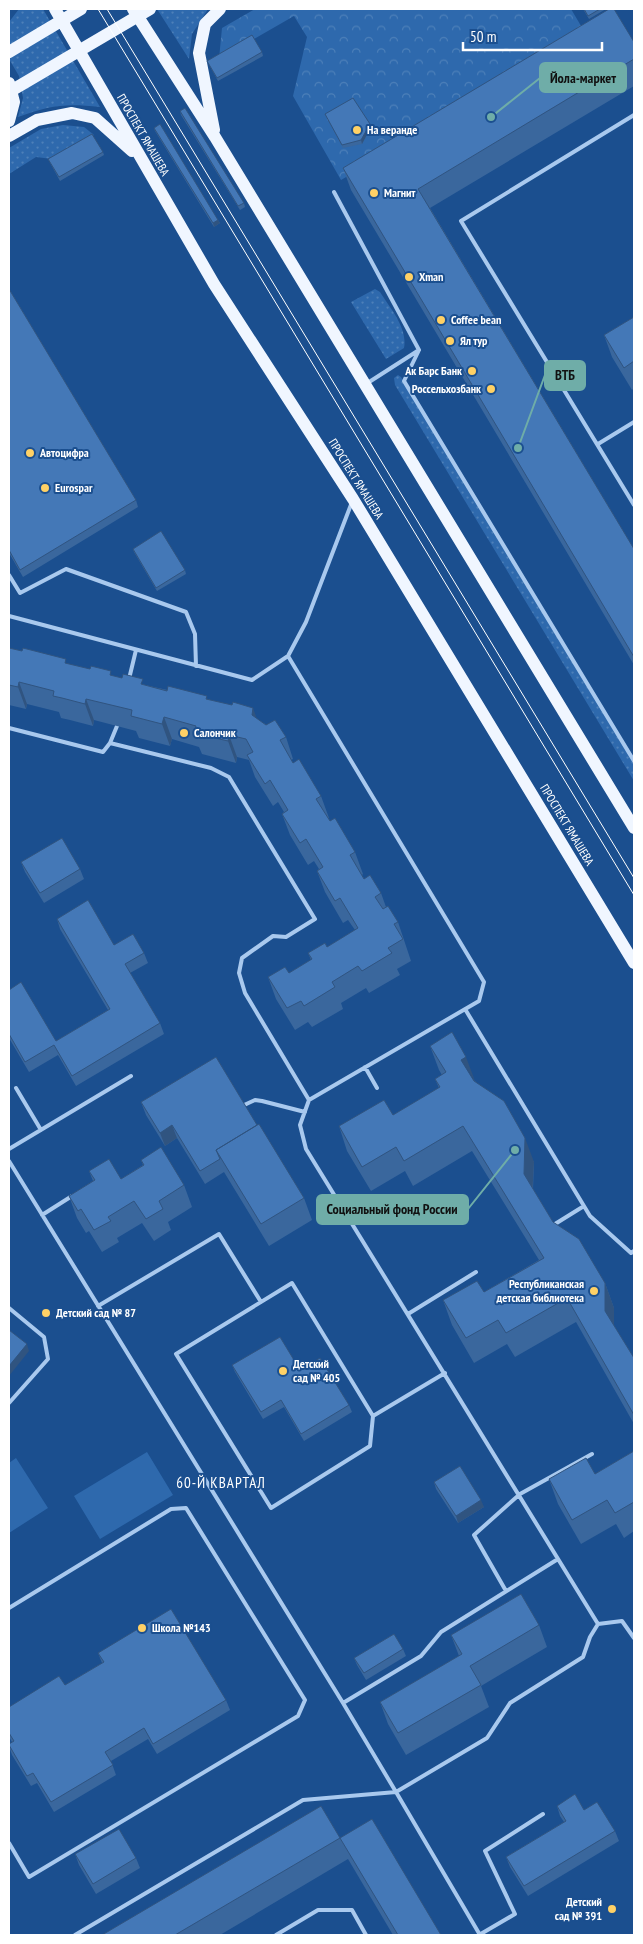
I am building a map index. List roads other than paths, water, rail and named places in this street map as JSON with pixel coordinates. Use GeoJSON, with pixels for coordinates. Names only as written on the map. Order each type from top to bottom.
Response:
{"type":"FeatureCollection","features":[{"type":"Feature","properties":{"kind":"main road","name":"ПРОСПЕКТ ЯМАШЕВА"},"geometry":{"type":"LineString","coordinates":[[55,9],[214,284],[353,499],[634,963]]}},
{"type":"Feature","properties":{"kind":"main road"},"geometry":{"type":"LineString","coordinates":[[9,52],[81,9]]}},
{"type":"Feature","properties":{"kind":"main road"},"geometry":{"type":"LineString","coordinates":[[133,9],[215,137],[634,828]]}},
{"type":"Feature","properties":{"kind":"main road"},"geometry":{"type":"LineString","coordinates":[[9,92],[150,9]]}},
{"type":"Feature","properties":{"kind":"main road"},"geometry":{"type":"LineString","coordinates":[[215,137],[199,53],[205,24],[220,9]]}},
{"type":"Feature","properties":{"kind":"main road"},"geometry":{"type":"LineString","coordinates":[[9,83],[14,102],[9,121]]}},
{"type":"Feature","properties":{"kind":"main road"},"geometry":{"type":"LineString","coordinates":[[9,136],[37,120],[72,113],[96,118],[141,159]]}},
{"type":"Feature","properties":{"kind":"lane"},"geometry":{"type":"LineString","coordinates":[[634,115],[461,220],[634,505]]}},
{"type":"Feature","properties":{"kind":"lane"},"geometry":{"type":"LineString","coordinates":[[334,192],[419,350]]}},
{"type":"Feature","properties":{"kind":"lane"},"geometry":{"type":"LineString","coordinates":[[365,385],[419,350]]}},
{"type":"Feature","properties":{"kind":"lane"},"geometry":{"type":"LineString","coordinates":[[419,350],[404,381],[634,761]]}},
{"type":"Feature","properties":{"kind":"lane"},"geometry":{"type":"LineString","coordinates":[[598,444],[634,422]]}},
{"type":"Feature","properties":{"kind":"lane"},"geometry":{"type":"LineString","coordinates":[[9,616],[252,680],[288,656],[306,622],[353,499]]}},
{"type":"Feature","properties":{"kind":"lane"},"geometry":{"type":"LineString","coordinates":[[9,575],[20,593],[66,569],[186,612],[195,634],[196,666]]}},
{"type":"Feature","properties":{"kind":"lane"},"geometry":{"type":"LineString","coordinates":[[126,688],[136,650]]}},
{"type":"Feature","properties":{"kind":"lane"},"geometry":{"type":"LineString","coordinates":[[288,656],[484,982],[478,1001],[309,1100],[300,1125],[306,1149],[520,1494],[598,1624]]}},
{"type":"Feature","properties":{"kind":"lane"},"geometry":{"type":"LineString","coordinates":[[9,728],[103,752],[110,743],[117,726]]}},
{"type":"Feature","properties":{"kind":"lane"},"geometry":{"type":"LineString","coordinates":[[110,743],[211,768],[230,777],[315,919],[286,937],[273,936],[242,958],[239,973],[245,993],[309,1100]]}},
{"type":"Feature","properties":{"kind":"lane"},"geometry":{"type":"LineString","coordinates":[[465,1009],[590,1216],[631,1253],[634,1251]]}},
{"type":"Feature","properties":{"kind":"lane"},"geometry":{"type":"LineString","coordinates":[[365,1067],[377,1088]]}},
{"type":"Feature","properties":{"kind":"lane"},"geometry":{"type":"LineString","coordinates":[[9,1149],[131,1076]]}},
{"type":"Feature","properties":{"kind":"lane"},"geometry":{"type":"LineString","coordinates":[[16,1088],[41,1130]]}},
{"type":"Feature","properties":{"kind":"lane"},"geometry":{"type":"LineString","coordinates":[[242,1106],[255,1100],[305,1112]]}},
{"type":"Feature","properties":{"kind":"lane"},"geometry":{"type":"LineString","coordinates":[[9,1161],[343,1703],[479,1935],[515,1914],[484,1851],[543,1814]]}},
{"type":"Feature","properties":{"kind":"lane"},"geometry":{"type":"LineString","coordinates":[[42,1215],[75,1194]]}},
{"type":"Feature","properties":{"kind":"lane"},"geometry":{"type":"LineString","coordinates":[[556,1224],[584,1206]]}},
{"type":"Feature","properties":{"kind":"lane"},"geometry":{"type":"LineString","coordinates":[[98,1306],[219,1234],[261,1302]]}},
{"type":"Feature","properties":{"kind":"lane"},"geometry":{"type":"LineString","coordinates":[[408,1314],[476,1272]]}},
{"type":"Feature","properties":{"kind":"lane"},"geometry":{"type":"LineString","coordinates":[[292,1283],[373,1416],[370,1446],[271,1508],[176,1354],[292,1283]]}},
{"type":"Feature","properties":{"kind":"lane"},"geometry":{"type":"LineString","coordinates":[[9,1308],[44,1337],[48,1359],[9,1403]]}},
{"type":"Feature","properties":{"kind":"lane"},"geometry":{"type":"LineString","coordinates":[[373,1416],[445,1373]]}},
{"type":"Feature","properties":{"kind":"lane"},"geometry":{"type":"LineString","coordinates":[[506,1591],[474,1535],[520,1494],[592,1454]]}},
{"type":"Feature","properties":{"kind":"lane"},"geometry":{"type":"LineString","coordinates":[[9,1608],[171,1509],[186,1508],[305,1700],[298,1716],[29,1877],[9,1843]]}},
{"type":"Feature","properties":{"kind":"lane"},"geometry":{"type":"LineString","coordinates":[[343,1703],[421,1656],[441,1632],[558,1559]]}},
{"type":"Feature","properties":{"kind":"lane"},"geometry":{"type":"LineString","coordinates":[[75,1935],[303,1800],[396,1792],[487,1738],[510,1703],[583,1657],[590,1637],[598,1624],[622,1620],[634,1638]]}},
{"type":"Feature","properties":{"kind":"lane"},"geometry":{"type":"LineString","coordinates":[[276,1935],[318,1910],[352,1910],[366,1935]]}},
{"type":"Feature","properties":{"kind":"tram line"},"geometry":{"type":"LineString","coordinates":[[98,9],[634,895]]}},
{"type":"Feature","properties":{"kind":"tram line"},"geometry":{"type":"LineString","coordinates":[[107,9],[634,878]]}},
{"type":"Feature","properties":{"kind":"place","name":"Йола-маркет"},"geometry":{"type":"Point","coordinates":[491,117]}},
{"type":"Feature","properties":{"kind":"place","name":"На веранде"},"geometry":{"type":"Point","coordinates":[357,130]}},
{"type":"Feature","properties":{"kind":"place","name":"Магнит"},"geometry":{"type":"Point","coordinates":[374,193]}},
{"type":"Feature","properties":{"kind":"place","name":"Xman"},"geometry":{"type":"Point","coordinates":[409,277]}},
{"type":"Feature","properties":{"kind":"place","name":"Coffee bean"},"geometry":{"type":"Point","coordinates":[441,320]}},
{"type":"Feature","properties":{"kind":"place","name":"Ял тур"},"geometry":{"type":"Point","coordinates":[450,341]}},
{"type":"Feature","properties":{"kind":"place","name":"Ак Барс Банк"},"geometry":{"type":"Point","coordinates":[472,371]}},
{"type":"Feature","properties":{"kind":"place","name":"Россельхозбанк"},"geometry":{"type":"Point","coordinates":[491,389]}},
{"type":"Feature","properties":{"kind":"place","name":"ВТБ"},"geometry":{"type":"Point","coordinates":[518,448]}},
{"type":"Feature","properties":{"kind":"place","name":"Автоцифра"},"geometry":{"type":"Point","coordinates":[30,453]}},
{"type":"Feature","properties":{"kind":"place","name":"Eurospar"},"geometry":{"type":"Point","coordinates":[45,488]}},
{"type":"Feature","properties":{"kind":"place","name":"Салончик"},"geometry":{"type":"Point","coordinates":[184,733]}},
{"type":"Feature","properties":{"kind":"place","name":"Социальный фонд России"},"geometry":{"type":"Point","coordinates":[515,1150]}},
{"type":"Feature","properties":{"kind":"place","name":"Республиканская детская библиотека"},"geometry":{"type":"Point","coordinates":[594,1291]}},
{"type":"Feature","properties":{"kind":"place","name":"Детский сад № 87"},"geometry":{"type":"Point","coordinates":[46,1313]}},
{"type":"Feature","properties":{"kind":"place","name":"Детский сад № 405"},"geometry":{"type":"Point","coordinates":[283,1371]}},
{"type":"Feature","properties":{"kind":"place","name":"Школа №143"},"geometry":{"type":"Point","coordinates":[142,1628]}},
{"type":"Feature","properties":{"kind":"place","name":"Детский сад № 391"},"geometry":{"type":"Point","coordinates":[612,1909]}},
{"type":"Feature","properties":{"kind":"district","name":"60-Й КВАРТАЛ"},"geometry":{"type":"Point","coordinates":[221,1483]}}]}
